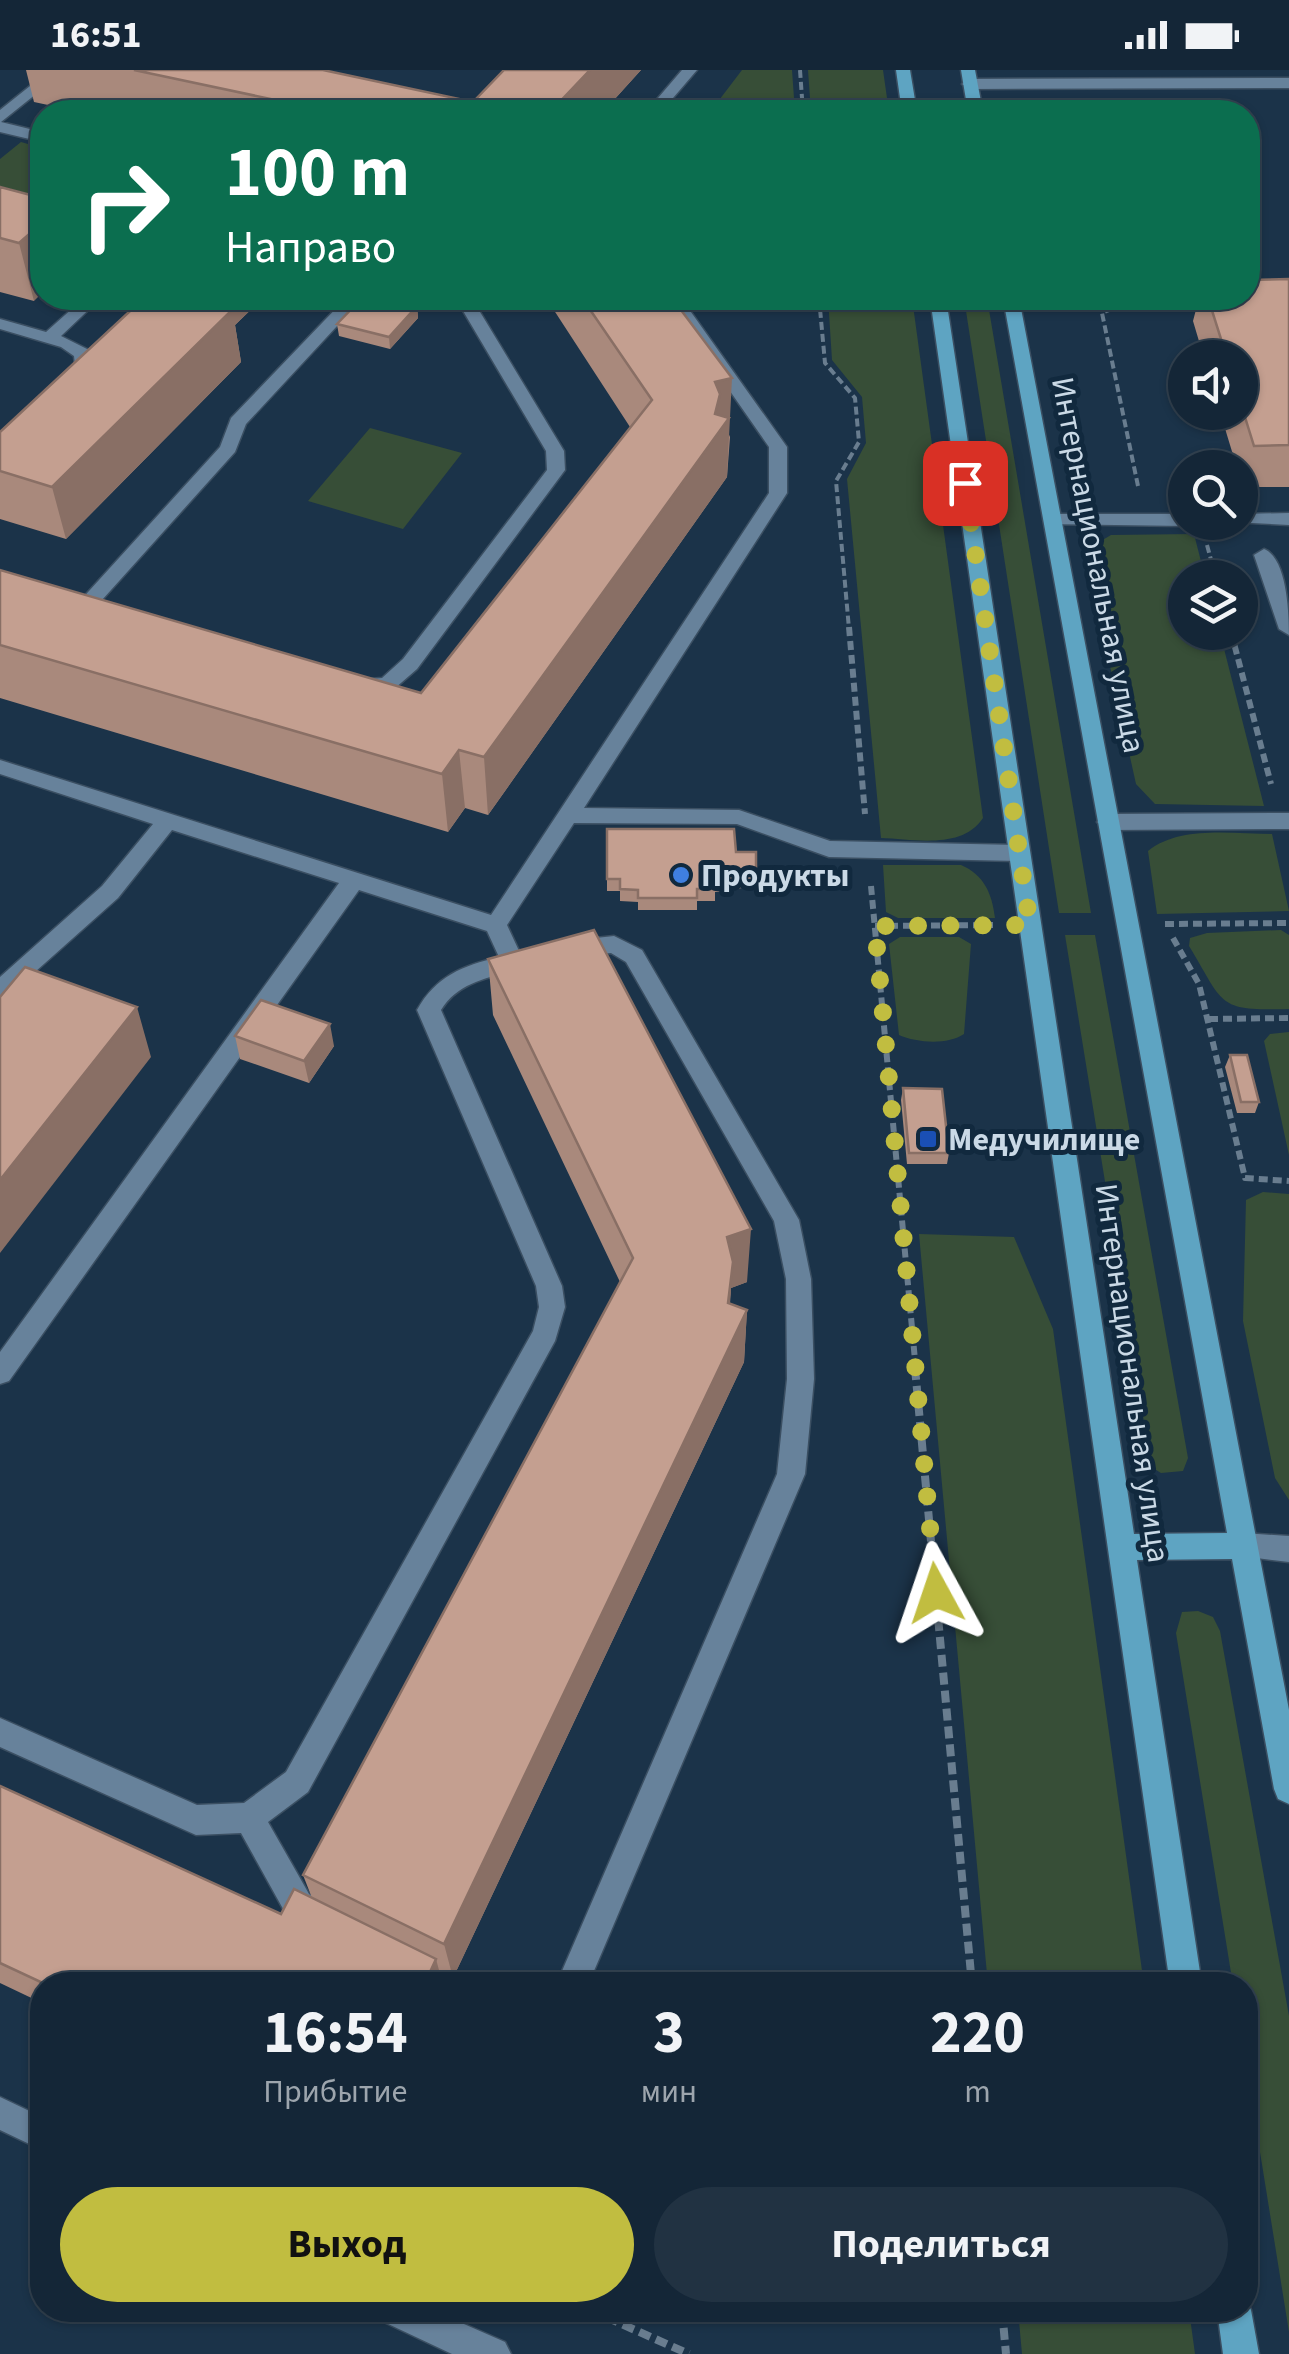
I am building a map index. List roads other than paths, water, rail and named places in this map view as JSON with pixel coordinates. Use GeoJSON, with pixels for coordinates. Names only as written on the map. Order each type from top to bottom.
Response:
{"type":"FeatureCollection","features":[{"type":"Feature","properties":{"kind":"main road"},"geometry":{"type":"LineString","coordinates":[[904,70],[908,100]]}},
{"type":"Feature","properties":{"kind":"main road","name":"Интернациональная улица"},"geometry":{"type":"LineString","coordinates":[[940,310],[1184,1972]]}},
{"type":"Feature","properties":{"kind":"main road","name":"Интернациональная улица"},"geometry":{"type":"LineString","coordinates":[[1013,310],[1289,1790]]}},
{"type":"Feature","properties":{"kind":"main road"},"geometry":{"type":"LineString","coordinates":[[1121,1547],[1243,1546]]}},
{"type":"Feature","properties":{"kind":"main road"},"geometry":{"type":"LineString","coordinates":[[1236,2322],[1240,2354]]}},
{"type":"Feature","properties":{"kind":"street"},"geometry":{"type":"LineString","coordinates":[[0,118],[59,70]]}},
{"type":"Feature","properties":{"kind":"street"},"geometry":{"type":"LineString","coordinates":[[664,100],[690,70]]}},
{"type":"Feature","properties":{"kind":"street"},"geometry":{"type":"LineString","coordinates":[[969,77],[1289,83]]}},
{"type":"Feature","properties":{"kind":"street"},"geometry":{"type":"LineString","coordinates":[[0,127],[30,134]]}},
{"type":"Feature","properties":{"kind":"street"},"geometry":{"type":"LineString","coordinates":[[50,337],[80,310]]}},
{"type":"Feature","properties":{"kind":"street"},"geometry":{"type":"LineString","coordinates":[[87,607],[229,448],[237,422],[344,310]]}},
{"type":"Feature","properties":{"kind":"street"},"geometry":{"type":"LineString","coordinates":[[333,681],[352,686],[387,684],[410,664],[556,470],[556,451],[470,310]]}},
{"type":"Feature","properties":{"kind":"street"},"geometry":{"type":"LineString","coordinates":[[496,925],[778,493],[778,447],[681,310]]}},
{"type":"Feature","properties":{"kind":"street"},"geometry":{"type":"LineString","coordinates":[[0,324],[50,337],[82,354],[84,366],[56,393]]}},
{"type":"Feature","properties":{"kind":"street"},"geometry":{"type":"LineString","coordinates":[[1258,520],[1289,519]]}},
{"type":"Feature","properties":{"kind":"street"},"geometry":{"type":"LineString","coordinates":[[1053,520],[1168,520]]}},
{"type":"Feature","properties":{"kind":"street"},"geometry":{"type":"LineString","coordinates":[[1264,555],[1289,629]]}},
{"type":"Feature","properties":{"kind":"street"},"geometry":{"type":"LineString","coordinates":[[0,766],[496,925],[514,962]]}},
{"type":"Feature","properties":{"kind":"street"},"geometry":{"type":"LineString","coordinates":[[568,815],[739,817],[829,849],[1019,853]]}},
{"type":"Feature","properties":{"kind":"street"},"geometry":{"type":"LineString","coordinates":[[1108,822],[1285,821]]}},
{"type":"Feature","properties":{"kind":"street"},"geometry":{"type":"LineString","coordinates":[[0,990],[110,892],[168,822]]}},
{"type":"Feature","properties":{"kind":"street"},"geometry":{"type":"LineString","coordinates":[[0,1373],[353,881]]}},
{"type":"Feature","properties":{"kind":"street"},"geometry":{"type":"LineString","coordinates":[[0,1732],[196,1820],[249,1818],[297,1782],[546,1332],[552,1308],[549,1286],[428,1010],[438,989],[457,978],[590,943],[614,944],[634,956],[786,1220],[800,1260],[797,1432],[790,1474],[578,1972]]}},
{"type":"Feature","properties":{"kind":"street"},"geometry":{"type":"LineString","coordinates":[[1243,1546],[1289,1549]]}},
{"type":"Feature","properties":{"kind":"street"},"geometry":{"type":"LineString","coordinates":[[249,1818],[298,1905],[344,1932]]}},
{"type":"Feature","properties":{"kind":"street"},"geometry":{"type":"LineString","coordinates":[[380,1950],[425,1972]]}},
{"type":"Feature","properties":{"kind":"street"},"geometry":{"type":"LineString","coordinates":[[0,2113],[30,2128]]}},
{"type":"Feature","properties":{"kind":"street"},"geometry":{"type":"LineString","coordinates":[[431,2322],[493,2354]]}},
{"type":"Feature","properties":{"kind":"place","name":"Продукты"},"geometry":{"type":"Point","coordinates":[681,875]}},
{"type":"Feature","properties":{"kind":"place","name":"Медучилище"},"geometry":{"type":"Point","coordinates":[928,1139]}}]}
